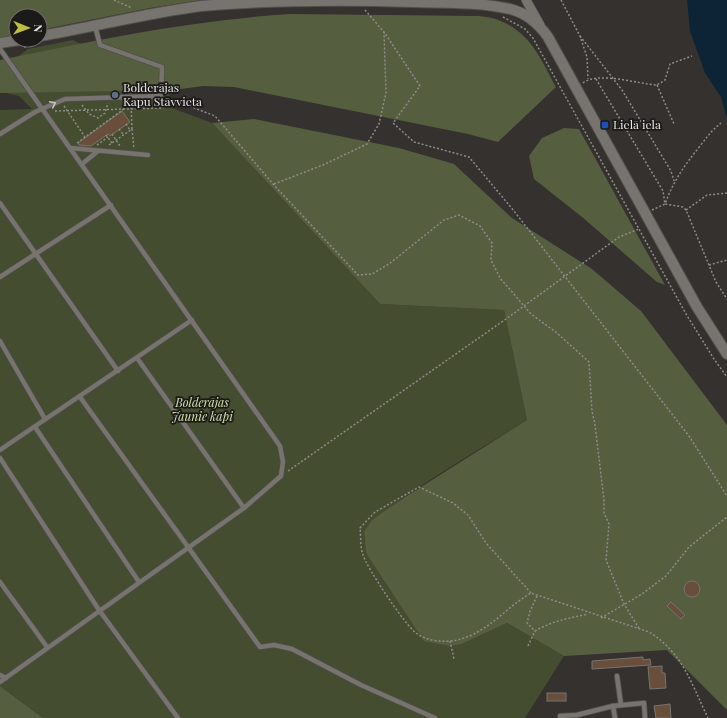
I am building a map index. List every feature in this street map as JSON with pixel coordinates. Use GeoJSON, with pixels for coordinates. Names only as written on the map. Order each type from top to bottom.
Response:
{"type":"FeatureCollection","features":[{"type":"Feature","properties":{"kind":"main road"},"geometry":{"type":"LineString","coordinates":[[48,35],[200,6],[243,2],[354,0],[493,3],[521,13],[540,25],[577,87],[697,307],[727,354]]}},
{"type":"Feature","properties":{"kind":"street"},"geometry":{"type":"LineString","coordinates":[[526,0],[540,25]]}},
{"type":"Feature","properties":{"kind":"lane"},"geometry":{"type":"LineString","coordinates":[[0,134],[34,112],[42,110],[63,100],[162,96],[162,67],[100,46],[96,26]]}},
{"type":"Feature","properties":{"kind":"lane"},"geometry":{"type":"LineString","coordinates":[[0,49],[280,446],[283,462],[281,476],[244,508],[47,647],[0,682]]}},
{"type":"Feature","properties":{"kind":"lane"},"geometry":{"type":"LineString","coordinates":[[70,148],[148,155]]}},
{"type":"Feature","properties":{"kind":"lane"},"geometry":{"type":"LineString","coordinates":[[82,164],[100,151]]}},
{"type":"Feature","properties":{"kind":"lane"},"geometry":{"type":"LineString","coordinates":[[0,203],[118,371]]}},
{"type":"Feature","properties":{"kind":"lane"},"geometry":{"type":"LineString","coordinates":[[0,277],[111,206]]}},
{"type":"Feature","properties":{"kind":"lane"},"geometry":{"type":"LineString","coordinates":[[0,450],[192,320]]}},
{"type":"Feature","properties":{"kind":"lane"},"geometry":{"type":"LineString","coordinates":[[0,341],[45,419]]}},
{"type":"Feature","properties":{"kind":"lane"},"geometry":{"type":"LineString","coordinates":[[137,358],[244,508]]}},
{"type":"Feature","properties":{"kind":"lane"},"geometry":{"type":"LineString","coordinates":[[80,397],[187,548],[260,647],[274,645],[292,649],[361,684],[435,718]]}},
{"type":"Feature","properties":{"kind":"lane"},"geometry":{"type":"LineString","coordinates":[[35,427],[139,582]]}},
{"type":"Feature","properties":{"kind":"lane"},"geometry":{"type":"LineString","coordinates":[[0,458],[99,610],[178,718]]}},
{"type":"Feature","properties":{"kind":"lane"},"geometry":{"type":"LineString","coordinates":[[0,582],[47,647]]}},
{"type":"Feature","properties":{"kind":"lane"},"geometry":{"type":"LineString","coordinates":[[0,675],[6,678]]}},
{"type":"Feature","properties":{"kind":"lane"},"geometry":{"type":"LineString","coordinates":[[617,676],[621,705]]}},
{"type":"Feature","properties":{"kind":"lane"},"geometry":{"type":"LineString","coordinates":[[560,716],[577,717],[613,706],[644,703],[645,718]]}},
{"type":"Feature","properties":{"kind":"lane"},"geometry":{"type":"LineString","coordinates":[[613,706],[615,718]]}},
{"type":"Feature","properties":{"kind":"path"},"geometry":{"type":"LineString","coordinates":[[114,0],[134,9]]}},
{"type":"Feature","properties":{"kind":"path"},"geometry":{"type":"LineString","coordinates":[[561,0],[580,36],[637,113],[671,171],[674,181]]}},
{"type":"Feature","properties":{"kind":"path"},"geometry":{"type":"LineString","coordinates":[[371,9],[363,9],[384,32],[420,86],[393,123],[414,142],[469,157],[565,276],[689,436],[727,496]]}},
{"type":"Feature","properties":{"kind":"path"},"geometry":{"type":"LineString","coordinates":[[502,16],[525,29],[533,38],[700,339],[727,377]]}},
{"type":"Feature","properties":{"kind":"path"},"geometry":{"type":"LineString","coordinates":[[273,184],[323,166],[367,144],[380,124],[386,93],[384,32]]}},
{"type":"Feature","properties":{"kind":"path"},"geometry":{"type":"LineString","coordinates":[[580,36],[587,57],[588,79]]}},
{"type":"Feature","properties":{"kind":"path"},"geometry":{"type":"LineString","coordinates":[[577,87],[588,79],[612,79],[656,85],[664,80],[670,64],[692,56]]}},
{"type":"Feature","properties":{"kind":"path"},"geometry":{"type":"LineString","coordinates":[[596,79],[663,191],[665,204]]}},
{"type":"Feature","properties":{"kind":"path"},"geometry":{"type":"LineString","coordinates":[[656,85],[674,124]]}},
{"type":"Feature","properties":{"kind":"path"},"geometry":{"type":"LineString","coordinates":[[50,120],[52,111],[163,108],[162,96]]}},
{"type":"Feature","properties":{"kind":"path"},"geometry":{"type":"LineString","coordinates":[[130,97],[131,129],[134,154]]}},
{"type":"Feature","properties":{"kind":"path"},"geometry":{"type":"LineString","coordinates":[[101,118],[106,109],[109,98]]}},
{"type":"Feature","properties":{"kind":"path"},"geometry":{"type":"LineString","coordinates":[[78,99],[85,110],[92,116],[101,118],[105,123]]}},
{"type":"Feature","properties":{"kind":"path"},"geometry":{"type":"LineString","coordinates":[[171,99],[215,116],[273,184],[358,275],[372,274],[389,264],[444,220],[459,215],[480,226],[492,243],[491,260],[500,278],[531,314],[557,333],[589,362],[592,411],[597,440],[604,513],[609,524],[606,560],[624,604],[640,630]]}},
{"type":"Feature","properties":{"kind":"path"},"geometry":{"type":"LineString","coordinates":[[63,100],[67,110],[85,137]]}},
{"type":"Feature","properties":{"kind":"path"},"geometry":{"type":"LineString","coordinates":[[70,148],[124,109]]}},
{"type":"Feature","properties":{"kind":"path"},"geometry":{"type":"LineString","coordinates":[[573,111],[577,109]]}},
{"type":"Feature","properties":{"kind":"path"},"geometry":{"type":"LineString","coordinates":[[665,204],[674,181],[688,159],[712,130],[721,123]]}},
{"type":"Feature","properties":{"kind":"path"},"geometry":{"type":"LineString","coordinates":[[126,124],[131,129]]}},
{"type":"Feature","properties":{"kind":"path"},"geometry":{"type":"LineString","coordinates":[[119,129],[123,135]]}},
{"type":"Feature","properties":{"kind":"path"},"geometry":{"type":"LineString","coordinates":[[100,151],[131,129]]}},
{"type":"Feature","properties":{"kind":"path"},"geometry":{"type":"LineString","coordinates":[[112,134],[123,153]]}},
{"type":"Feature","properties":{"kind":"path"},"geometry":{"type":"LineString","coordinates":[[93,148],[107,136],[112,143]]}},
{"type":"Feature","properties":{"kind":"path"},"geometry":{"type":"LineString","coordinates":[[686,210],[707,195],[727,193]]}},
{"type":"Feature","properties":{"kind":"path"},"geometry":{"type":"LineString","coordinates":[[645,214],[665,204],[683,207],[686,210],[716,282],[727,299]]}},
{"type":"Feature","properties":{"kind":"path"},"geometry":{"type":"LineString","coordinates":[[281,476],[506,319],[619,237],[639,229]]}},
{"type":"Feature","properties":{"kind":"path"},"geometry":{"type":"LineString","coordinates":[[709,265],[727,260]]}},
{"type":"Feature","properties":{"kind":"path"},"geometry":{"type":"LineString","coordinates":[[530,594],[519,600],[489,626],[456,640],[430,640],[416,634],[406,624],[362,555],[360,528],[375,512],[420,487],[453,503],[468,515],[486,543],[530,594],[649,632],[663,641],[677,656],[708,718]]}},
{"type":"Feature","properties":{"kind":"path"},"geometry":{"type":"LineString","coordinates":[[602,618],[642,594],[666,576],[689,547],[727,516]]}},
{"type":"Feature","properties":{"kind":"path"},"geometry":{"type":"LineString","coordinates":[[535,631],[527,623],[530,611],[538,596]]}},
{"type":"Feature","properties":{"kind":"path"},"geometry":{"type":"LineString","coordinates":[[528,646],[535,631],[545,625],[566,618],[590,614]]}},
{"type":"Feature","properties":{"kind":"path"},"geometry":{"type":"LineString","coordinates":[[450,641],[454,659]]}},
{"type":"Feature","properties":{"kind":"green space"},"geometry":{"type":"Polygon","coordinates":[[[0,0],[201,0],[150,8],[48,28],[48,8],[8,8],[8,37],[0,39],[0,0]]]}},
{"type":"Feature","properties":{"kind":"green space"},"geometry":{"type":"Polygon","coordinates":[[[290,14],[479,16],[494,19],[513,27],[528,41],[535,49],[556,87],[498,142],[468,134],[234,87],[203,86],[173,90],[0,93],[0,60],[108,38],[180,26],[290,14]]]}},
{"type":"Feature","properties":{"kind":"green space","name":"Bolderājas Jaunie kapi"},"geometry":{"type":"Polygon","coordinates":[[[73,40],[99,53],[172,55],[169,107],[212,123],[380,304],[504,310],[527,420],[439,474],[390,508],[373,522],[365,532],[364,539],[366,553],[462,644],[507,623],[564,656],[525,718],[43,718],[0,686],[0,110],[32,109],[19,96],[6,93],[6,65],[28,49],[48,48],[48,45],[73,40]]]}},
{"type":"Feature","properties":{"kind":"green space"},"geometry":{"type":"Polygon","coordinates":[[[254,119],[399,148],[454,164],[512,218],[592,269],[641,311],[727,425],[727,710],[667,650],[564,656],[507,623],[462,644],[450,646],[424,641],[366,553],[364,532],[372,520],[405,497],[527,420],[504,310],[380,304],[212,123],[254,119]]]}},
{"type":"Feature","properties":{"kind":"green space"},"geometry":{"type":"Polygon","coordinates":[[[564,128],[579,129],[665,285],[657,282],[582,217],[534,179],[529,156],[542,138],[564,128]]]}},
{"type":"Feature","properties":{"kind":"green space"},"geometry":{"type":"Polygon","coordinates":[[[0,686],[43,718],[0,718],[0,686]]]}},
{"type":"Feature","properties":{"kind":"water"},"geometry":{"type":"Polygon","coordinates":[[[687,0],[727,0],[727,119],[721,97],[705,73],[690,31],[687,0]]]}},
{"type":"Feature","properties":{"kind":"building"},"geometry":{"type":"Polygon","coordinates":[[[122,111],[130,122],[110,136],[108,134],[91,146],[79,145],[78,143],[122,111]]]}},
{"type":"Feature","properties":{"kind":"building"},"geometry":{"type":"Polygon","coordinates":[[[692,581],[699,586],[700,589],[695,596],[692,597],[685,592],[684,589],[689,582],[692,581]]]}},
{"type":"Feature","properties":{"kind":"building"},"geometry":{"type":"Polygon","coordinates":[[[671,602],[685,615],[681,619],[667,606],[671,602]]]}},
{"type":"Feature","properties":{"kind":"building"},"geometry":{"type":"Polygon","coordinates":[[[643,657],[643,660],[650,659],[651,665],[592,669],[592,661],[643,657]]]}},
{"type":"Feature","properties":{"kind":"building"},"geometry":{"type":"Polygon","coordinates":[[[662,666],[662,673],[665,673],[666,688],[650,689],[648,667],[662,666]]]}},
{"type":"Feature","properties":{"kind":"building"},"geometry":{"type":"Polygon","coordinates":[[[547,693],[566,693],[566,701],[547,701],[547,693]]]}},
{"type":"Feature","properties":{"kind":"building"},"geometry":{"type":"Polygon","coordinates":[[[670,704],[671,718],[656,718],[654,706],[670,704]]]}},
{"type":"Feature","properties":{"kind":"place","name":"Bolderājas Kapu Stāvvieta"},"geometry":{"type":"Point","coordinates":[115,95]}},
{"type":"Feature","properties":{"kind":"place","name":"Lielā iela"},"geometry":{"type":"Point","coordinates":[605,125]}}]}
